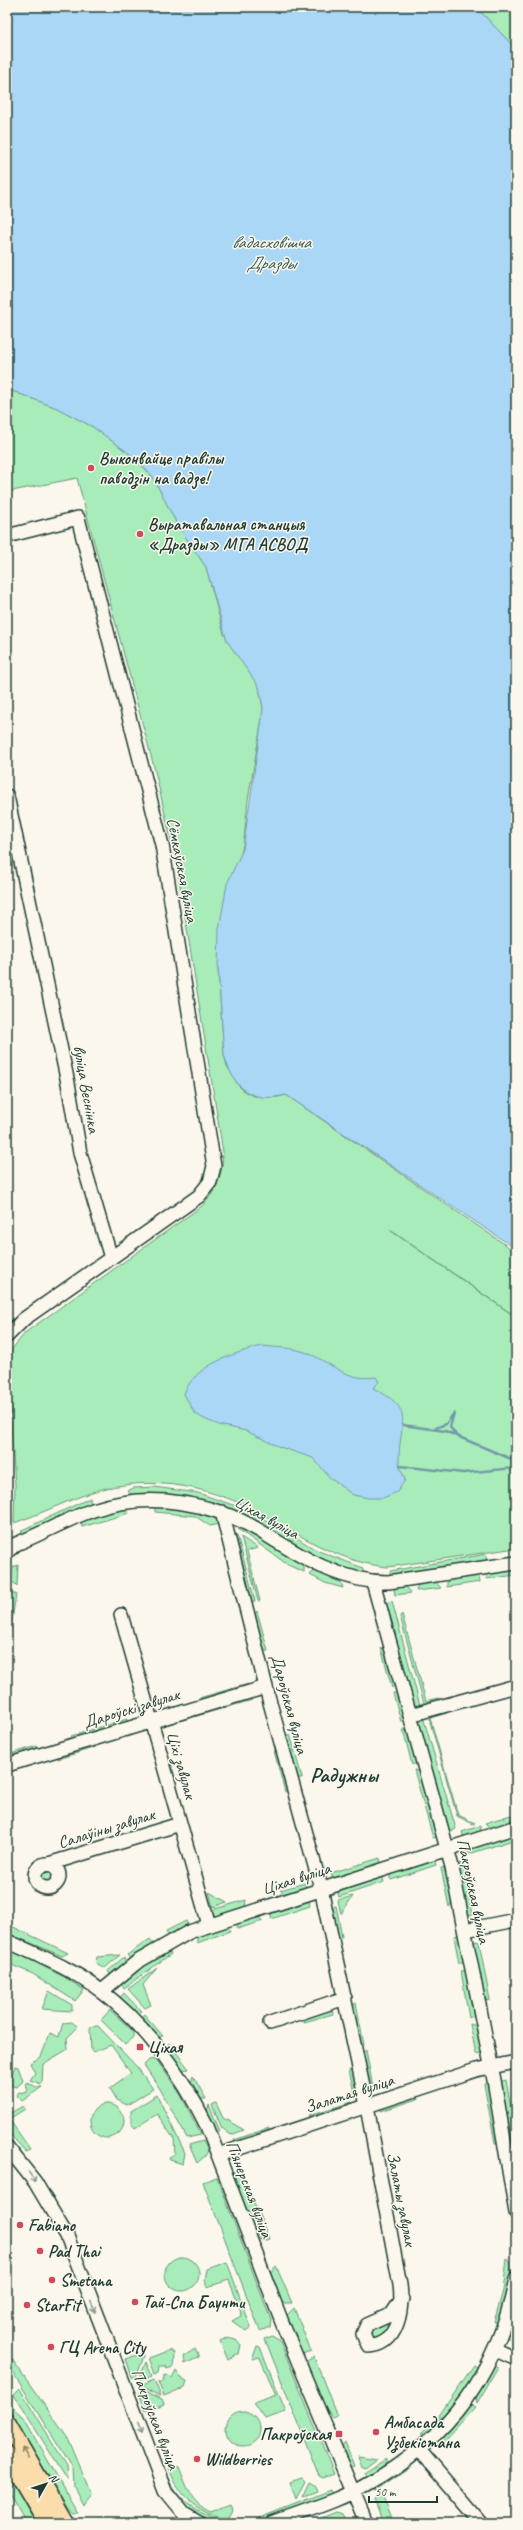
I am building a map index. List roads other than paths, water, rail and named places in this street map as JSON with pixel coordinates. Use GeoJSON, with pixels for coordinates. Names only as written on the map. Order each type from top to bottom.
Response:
{"type":"FeatureCollection","features":[{"type":"Feature","properties":{"kind":"main road"},"geometry":{"type":"LineString","coordinates":[[7,2423],[65,2523]]}},
{"type":"Feature","properties":{"kind":"main road"},"geometry":{"type":"LineString","coordinates":[[7,2455],[47,2523]]}},
{"type":"Feature","properties":{"kind":"street","name":"Сёмкаўская вуліца"},"geometry":{"type":"LineString","coordinates":[[7,536],[78,518],[162,845],[213,1155],[213,1174],[206,1188],[199,1196],[111,1258]]}},
{"type":"Feature","properties":{"kind":"street","name":"вуліца Веснінка"},"geometry":{"type":"LineString","coordinates":[[7,796],[68,1083],[80,1153],[111,1258]]}},
{"type":"Feature","properties":{"kind":"street"},"geometry":{"type":"LineString","coordinates":[[7,1336],[24,1319],[111,1258]]}},
{"type":"Feature","properties":{"kind":"street","name":"Ціхая вуліца"},"geometry":{"type":"LineString","coordinates":[[7,1552],[16,1544],[79,1515],[130,1501],[177,1502],[222,1512],[250,1524],[309,1561],[340,1574],[373,1582],[388,1582],[516,1563]]}},
{"type":"Feature","properties":{"kind":"street","name":"Дароўская вуліца"},"geometry":{"type":"LineString","coordinates":[[222,1512],[266,1687],[321,1888],[345,1998],[366,2106]]}},
{"type":"Feature","properties":{"kind":"street","name":"Пакроўская вуліца"},"geometry":{"type":"LineString","coordinates":[[373,1582],[447,1849],[465,1930],[491,2067],[516,2213]]}},
{"type":"Feature","properties":{"kind":"street","name":"Ціхі завулак"},"geometry":{"type":"LineString","coordinates":[[122,1615],[209,1925]]}},
{"type":"Feature","properties":{"kind":"street"},"geometry":{"type":"LineString","coordinates":[[410,1715],[516,1686]]}},
{"type":"Feature","properties":{"kind":"street","name":"Дароўскі завулак"},"geometry":{"type":"LineString","coordinates":[[7,1765],[266,1687]]}},
{"type":"Feature","properties":{"kind":"street","name":"Салаўіны завулак"},"geometry":{"type":"LineString","coordinates":[[42,1866],[180,1824]]}},
{"type":"Feature","properties":{"kind":"street","name":"Ціхая вуліца"},"geometry":{"type":"LineString","coordinates":[[102,1991],[158,1948],[175,1938],[209,1925],[321,1888],[516,1827]]}},
{"type":"Feature","properties":{"kind":"street"},"geometry":{"type":"LineString","coordinates":[[465,1930],[516,1920]]}},
{"type":"Feature","properties":{"kind":"street","name":"Піянерская вуліца"},"geometry":{"type":"LineString","coordinates":[[7,1941],[66,1969],[102,1991],[142,2030],[171,2065],[196,2103],[218,2155],[283,2325],[366,2523]]}},
{"type":"Feature","properties":{"kind":"street"},"geometry":{"type":"LineString","coordinates":[[270,2023],[345,1998]]}},
{"type":"Feature","properties":{"kind":"street","name":"Залатая вуліца"},"geometry":{"type":"LineString","coordinates":[[218,2155],[366,2106],[491,2067],[516,2062]]}},
{"type":"Feature","properties":{"kind":"street","name":"Залаты завулак"},"geometry":{"type":"LineString","coordinates":[[366,2106],[402,2299]]}},
{"type":"Feature","properties":{"kind":"street","name":"Пакроўская вуліца"},"geometry":{"type":"LineString","coordinates":[[7,2147],[35,2182],[67,2236],[165,2491],[174,2504],[199,2523]]}},
{"type":"Feature","properties":{"kind":"street"},"geometry":{"type":"LineString","coordinates":[[272,2523],[352,2492],[368,2484],[419,2450],[441,2429],[475,2388],[496,2350],[506,2322],[516,2279]]}},
{"type":"Feature","properties":{"kind":"street"},"geometry":{"type":"LineString","coordinates":[[496,2350],[516,2359]]}},
{"type":"Feature","properties":{"kind":"street"},"geometry":{"type":"LineString","coordinates":[[419,2450],[481,2523]]}},
{"type":"Feature","properties":{"kind":"water","name":"вадасховішча Дразды"},"geometry":{"type":"Polygon","coordinates":[[[7,7],[476,7],[516,49],[516,1249],[286,1095],[263,1097],[253,1095],[245,1091],[239,1085],[228,1067],[224,1055],[218,968],[219,929],[227,884],[243,849],[263,708],[259,687],[227,641],[206,567],[178,526],[153,477],[134,457],[93,427],[57,408],[7,389],[7,7]]]}},
{"type":"Feature","properties":{"kind":"water"},"geometry":{"type":"Polygon","coordinates":[[[262,1346],[298,1350],[319,1358],[341,1371],[357,1377],[376,1377],[379,1382],[373,1388],[396,1403],[401,1410],[402,1426],[399,1463],[405,1480],[397,1492],[383,1498],[368,1498],[353,1495],[330,1478],[313,1458],[280,1447],[246,1431],[219,1425],[202,1418],[194,1412],[184,1394],[196,1375],[216,1362],[239,1352],[262,1346]]]}},
{"type":"Feature","properties":{"kind":"waterway"},"geometry":{"type":"LineString","coordinates":[[433,1429],[446,1424],[454,1413],[450,1427],[456,1435]]}},
{"type":"Feature","properties":{"kind":"waterway"},"geometry":{"type":"LineString","coordinates":[[403,1425],[445,1431],[516,1461]]}},
{"type":"Feature","properties":{"kind":"waterway"},"geometry":{"type":"LineString","coordinates":[[400,1466],[463,1473],[516,1468]]}},
{"type":"Feature","properties":{"kind":"place","name":"Выконвайце правілы паводзін на вадзе!"},"geometry":{"type":"Point","coordinates":[91,468]}},
{"type":"Feature","properties":{"kind":"place","name":"Выратавальная станцыя «Дразды» МГА АСВОД"},"geometry":{"type":"Point","coordinates":[140,534]}},
{"type":"Feature","properties":{"kind":"place","name":"Ціхая"},"geometry":{"type":"Point","coordinates":[140,2047]}},
{"type":"Feature","properties":{"kind":"place","name":"Fabiano"},"geometry":{"type":"Point","coordinates":[20,2225]}},
{"type":"Feature","properties":{"kind":"place","name":"Pad Thai"},"geometry":{"type":"Point","coordinates":[40,2251]}},
{"type":"Feature","properties":{"kind":"place","name":"Smetana"},"geometry":{"type":"Point","coordinates":[52,2280]}},
{"type":"Feature","properties":{"kind":"place","name":"Тай-Спа Баунти"},"geometry":{"type":"Point","coordinates":[135,2302]}},
{"type":"Feature","properties":{"kind":"place","name":"StarFit"},"geometry":{"type":"Point","coordinates":[27,2305]}},
{"type":"Feature","properties":{"kind":"place","name":"ГЦ Arena City"},"geometry":{"type":"Point","coordinates":[51,2347]}},
{"type":"Feature","properties":{"kind":"place","name":"Амбасада Узбекістана"},"geometry":{"type":"Point","coordinates":[376,2432]}},
{"type":"Feature","properties":{"kind":"place","name":"Пакроўская"},"geometry":{"type":"Point","coordinates":[339,2434]}},
{"type":"Feature","properties":{"kind":"place","name":"Wildberries"},"geometry":{"type":"Point","coordinates":[197,2459]}},
{"type":"Feature","properties":{"kind":"district","name":"Радужны"},"geometry":{"type":"Point","coordinates":[344,1775]}}]}
